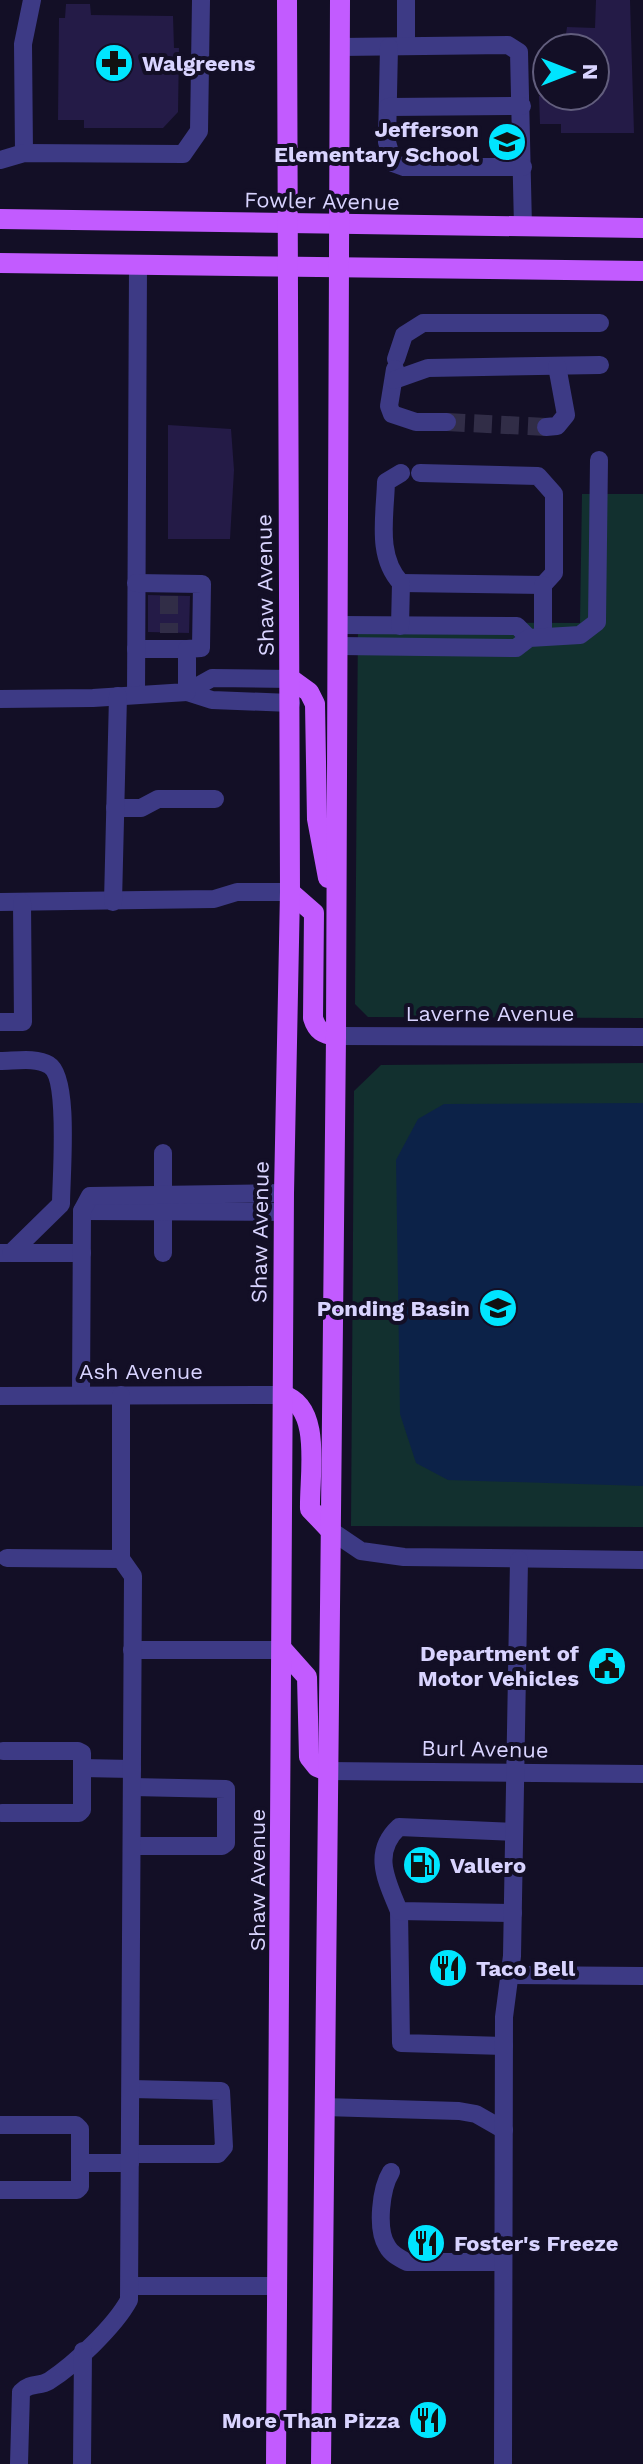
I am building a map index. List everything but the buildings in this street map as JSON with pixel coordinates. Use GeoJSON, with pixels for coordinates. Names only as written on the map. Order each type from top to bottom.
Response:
{"type":"FeatureCollection","features":[{"type":"Feature","properties":{"kind":"main road","name":"Shaw Avenue"},"geometry":{"type":"LineString","coordinates":[[276,2464],[284,1202],[291,703],[286,269],[287,0]]}},
{"type":"Feature","properties":{"kind":"main road"},"geometry":{"type":"LineString","coordinates":[[321,2464],[337,925],[340,0]]}},
{"type":"Feature","properties":{"kind":"main road","name":"Fowler Avenue"},"geometry":{"type":"LineString","coordinates":[[0,219],[643,228]]}},
{"type":"Feature","properties":{"kind":"main road"},"geometry":{"type":"LineString","coordinates":[[0,263],[286,269],[643,271]]}},
{"type":"Feature","properties":{"kind":"main road"},"geometry":{"type":"LineString","coordinates":[[291,679],[309,692],[315,704],[317,819],[337,925]]}},
{"type":"Feature","properties":{"kind":"main road"},"geometry":{"type":"LineString","coordinates":[[290,892],[314,913],[313,1018],[316,1028],[325,1035],[336,1036]]}},
{"type":"Feature","properties":{"kind":"main road"},"geometry":{"type":"LineString","coordinates":[[283,1395],[294,1398],[306,1411],[310,1509],[330,1530]]}},
{"type":"Feature","properties":{"kind":"main road"},"geometry":{"type":"LineString","coordinates":[[283,1650],[307,1677],[309,1757],[317,1767],[327,1771]]}},
{"type":"Feature","properties":{"kind":"street"},"geometry":{"type":"LineString","coordinates":[[24,153],[23,44],[32,0]]}},
{"type":"Feature","properties":{"kind":"street"},"geometry":{"type":"LineString","coordinates":[[0,160],[24,153],[183,154],[199,131],[201,0]]}},
{"type":"Feature","properties":{"kind":"street"},"geometry":{"type":"LineString","coordinates":[[406,0],[388,107],[387,142],[391,160],[396,165],[523,167]]}},
{"type":"Feature","properties":{"kind":"street"},"geometry":{"type":"LineString","coordinates":[[340,47],[512,46],[522,55],[523,227]]}},
{"type":"Feature","properties":{"kind":"street"},"geometry":{"type":"LineString","coordinates":[[388,107],[522,106]]}},
{"type":"Feature","properties":{"kind":"street"},"geometry":{"type":"LineString","coordinates":[[113,902],[115,808],[127,696],[136,649],[138,266]]}},
{"type":"Feature","properties":{"kind":"street"},"geometry":{"type":"LineString","coordinates":[[447,422],[416,422],[392,414],[389,406],[404,335],[423,323],[600,323]]}},
{"type":"Feature","properties":{"kind":"street"},"geometry":{"type":"LineString","coordinates":[[397,364],[428,368],[600,365]]}},
{"type":"Feature","properties":{"kind":"street"},"geometry":{"type":"LineString","coordinates":[[546,427],[557,426],[566,415],[557,366]]}},
{"type":"Feature","properties":{"kind":"street"},"geometry":{"type":"LineString","coordinates":[[339,646],[516,648],[536,637],[580,635],[597,622],[599,460]]}},
{"type":"Feature","properties":{"kind":"street"},"geometry":{"type":"LineString","coordinates":[[400,626],[401,583],[389,570],[384,552],[386,482],[401,473]]}},
{"type":"Feature","properties":{"kind":"street"},"geometry":{"type":"LineString","coordinates":[[420,473],[538,476],[554,494],[554,573],[543,585],[536,637]]}},
{"type":"Feature","properties":{"kind":"street"},"geometry":{"type":"LineString","coordinates":[[136,583],[169,590],[202,584],[201,648],[175,643],[136,649]]}},
{"type":"Feature","properties":{"kind":"street"},"geometry":{"type":"LineString","coordinates":[[401,583],[543,585]]}},
{"type":"Feature","properties":{"kind":"street"},"geometry":{"type":"LineString","coordinates":[[339,625],[517,626],[536,637]]}},
{"type":"Feature","properties":{"kind":"street"},"geometry":{"type":"LineString","coordinates":[[175,643],[187,692]]}},
{"type":"Feature","properties":{"kind":"street"},"geometry":{"type":"LineString","coordinates":[[187,692],[212,678],[291,679]]}},
{"type":"Feature","properties":{"kind":"street"},"geometry":{"type":"LineString","coordinates":[[0,699],[187,692],[212,700],[291,703]]}},
{"type":"Feature","properties":{"kind":"street"},"geometry":{"type":"LineString","coordinates":[[115,808],[141,808],[158,799],[215,799]]}},
{"type":"Feature","properties":{"kind":"street"},"geometry":{"type":"LineString","coordinates":[[0,902],[214,899],[237,892],[290,892]]}},
{"type":"Feature","properties":{"kind":"street"},"geometry":{"type":"LineString","coordinates":[[0,1022],[23,1022],[22,902]]}},
{"type":"Feature","properties":{"kind":"street","name":"Laverne Avenue"},"geometry":{"type":"LineString","coordinates":[[336,1036],[643,1037]]}},
{"type":"Feature","properties":{"kind":"street"},"geometry":{"type":"LineString","coordinates":[[0,1061],[40,1061],[52,1066],[62,1084],[61,1204],[6,1253]]}},
{"type":"Feature","properties":{"kind":"street"},"geometry":{"type":"LineString","coordinates":[[163,1153],[163,1253]]}},
{"type":"Feature","properties":{"kind":"street"},"geometry":{"type":"LineString","coordinates":[[81,1395],[82,1211],[90,1196],[99,1193],[163,1203],[284,1202]]}},
{"type":"Feature","properties":{"kind":"street"},"geometry":{"type":"LineString","coordinates":[[6,1253],[82,1253]]}},
{"type":"Feature","properties":{"kind":"street"},"geometry":{"type":"LineString","coordinates":[[19,2464],[21,2392],[31,2384],[50,2380],[117,2321],[129,2300],[133,1576],[121,1559],[121,1395]]}},
{"type":"Feature","properties":{"kind":"street","name":"Ash Avenue"},"geometry":{"type":"LineString","coordinates":[[0,1396],[283,1395]]}},
{"type":"Feature","properties":{"kind":"street"},"geometry":{"type":"LineString","coordinates":[[330,1530],[361,1551],[404,1557],[643,1560]]}},
{"type":"Feature","properties":{"kind":"street"},"geometry":{"type":"LineString","coordinates":[[7,1558],[121,1559]]}},
{"type":"Feature","properties":{"kind":"street"},"geometry":{"type":"LineString","coordinates":[[503,2464],[504,2046],[513,1913],[519,1560]]}},
{"type":"Feature","properties":{"kind":"street"},"geometry":{"type":"LineString","coordinates":[[132,1650],[283,1650]]}},
{"type":"Feature","properties":{"kind":"street"},"geometry":{"type":"LineString","coordinates":[[2,1813],[79,1813],[82,1810],[82,1753],[3,1751]]}},
{"type":"Feature","properties":{"kind":"street"},"geometry":{"type":"LineString","coordinates":[[82,1768],[132,1778],[226,1789],[226,1843],[222,1846],[132,1846]]}},
{"type":"Feature","properties":{"kind":"street","name":"Burl Avenue"},"geometry":{"type":"LineString","coordinates":[[327,1771],[643,1774]]}},
{"type":"Feature","properties":{"kind":"street"},"geometry":{"type":"LineString","coordinates":[[504,2046],[401,2043],[399,1911],[384,1879],[383,1851],[399,1827],[514,1832]]}},
{"type":"Feature","properties":{"kind":"street"},"geometry":{"type":"LineString","coordinates":[[399,1911],[513,1913]]}},
{"type":"Feature","properties":{"kind":"street"},"geometry":{"type":"LineString","coordinates":[[509,1975],[643,1976]]}},
{"type":"Feature","properties":{"kind":"street"},"geometry":{"type":"LineString","coordinates":[[80,2163],[218,2154],[224,2147],[221,2091],[131,2089]]}},
{"type":"Feature","properties":{"kind":"street"},"geometry":{"type":"LineString","coordinates":[[324,2107],[459,2111],[476,2114],[504,2130]]}},
{"type":"Feature","properties":{"kind":"street"},"geometry":{"type":"LineString","coordinates":[[0,2190],[77,2190],[80,2163],[80,2129],[76,2125],[1,2125]]}},
{"type":"Feature","properties":{"kind":"street"},"geometry":{"type":"LineString","coordinates":[[391,2172],[383,2184],[383,2237],[394,2255],[407,2262],[503,2262]]}},
{"type":"Feature","properties":{"kind":"street"},"geometry":{"type":"LineString","coordinates":[[130,2286],[278,2286]]}},
{"type":"Feature","properties":{"kind":"street"},"geometry":{"type":"LineString","coordinates":[[82,2464],[83,2351]]}},
{"type":"Feature","properties":{"kind":"green space"},"geometry":{"type":"Polygon","coordinates":[[[582,494],[643,494],[643,1018],[368,1017],[355,1004],[358,622],[580,623],[582,494]]]}},
{"type":"Feature","properties":{"kind":"green space","name":"Ponding Basin"},"geometry":{"type":"Polygon","coordinates":[[[643,1063],[643,1527],[351,1526],[354,1091],[381,1065],[643,1063]]]}},
{"type":"Feature","properties":{"kind":"water","name":"Ponding Basin"},"geometry":{"type":"Polygon","coordinates":[[[643,1103],[643,1486],[448,1480],[416,1463],[400,1414],[396,1160],[418,1119],[444,1104],[643,1103]]]}},
{"type":"Feature","properties":{"kind":"tunnel"},"geometry":{"type":"LineString","coordinates":[[447,422],[546,427]]}},
{"type":"Feature","properties":{"kind":"tunnel"},"geometry":{"type":"LineString","coordinates":[[169,596],[169,633]]}},
{"type":"Feature","properties":{"kind":"place","name":"Walgreens"},"geometry":{"type":"Point","coordinates":[114,63]}},
{"type":"Feature","properties":{"kind":"place","name":"Jefferson Elementary School"},"geometry":{"type":"Point","coordinates":[507,142]}},
{"type":"Feature","properties":{"kind":"place","name":"Ponding Basin"},"geometry":{"type":"Point","coordinates":[498,1308]}},
{"type":"Feature","properties":{"kind":"place","name":"Department of Motor Vehicles"},"geometry":{"type":"Point","coordinates":[607,1666]}},
{"type":"Feature","properties":{"kind":"place","name":"Vallero"},"geometry":{"type":"Point","coordinates":[422,1865]}},
{"type":"Feature","properties":{"kind":"place","name":"Taco Bell"},"geometry":{"type":"Point","coordinates":[448,1968]}},
{"type":"Feature","properties":{"kind":"place","name":"Foster's Freeze"},"geometry":{"type":"Point","coordinates":[426,2243]}},
{"type":"Feature","properties":{"kind":"place","name":"More Than Pizza"},"geometry":{"type":"Point","coordinates":[428,2420]}}]}
